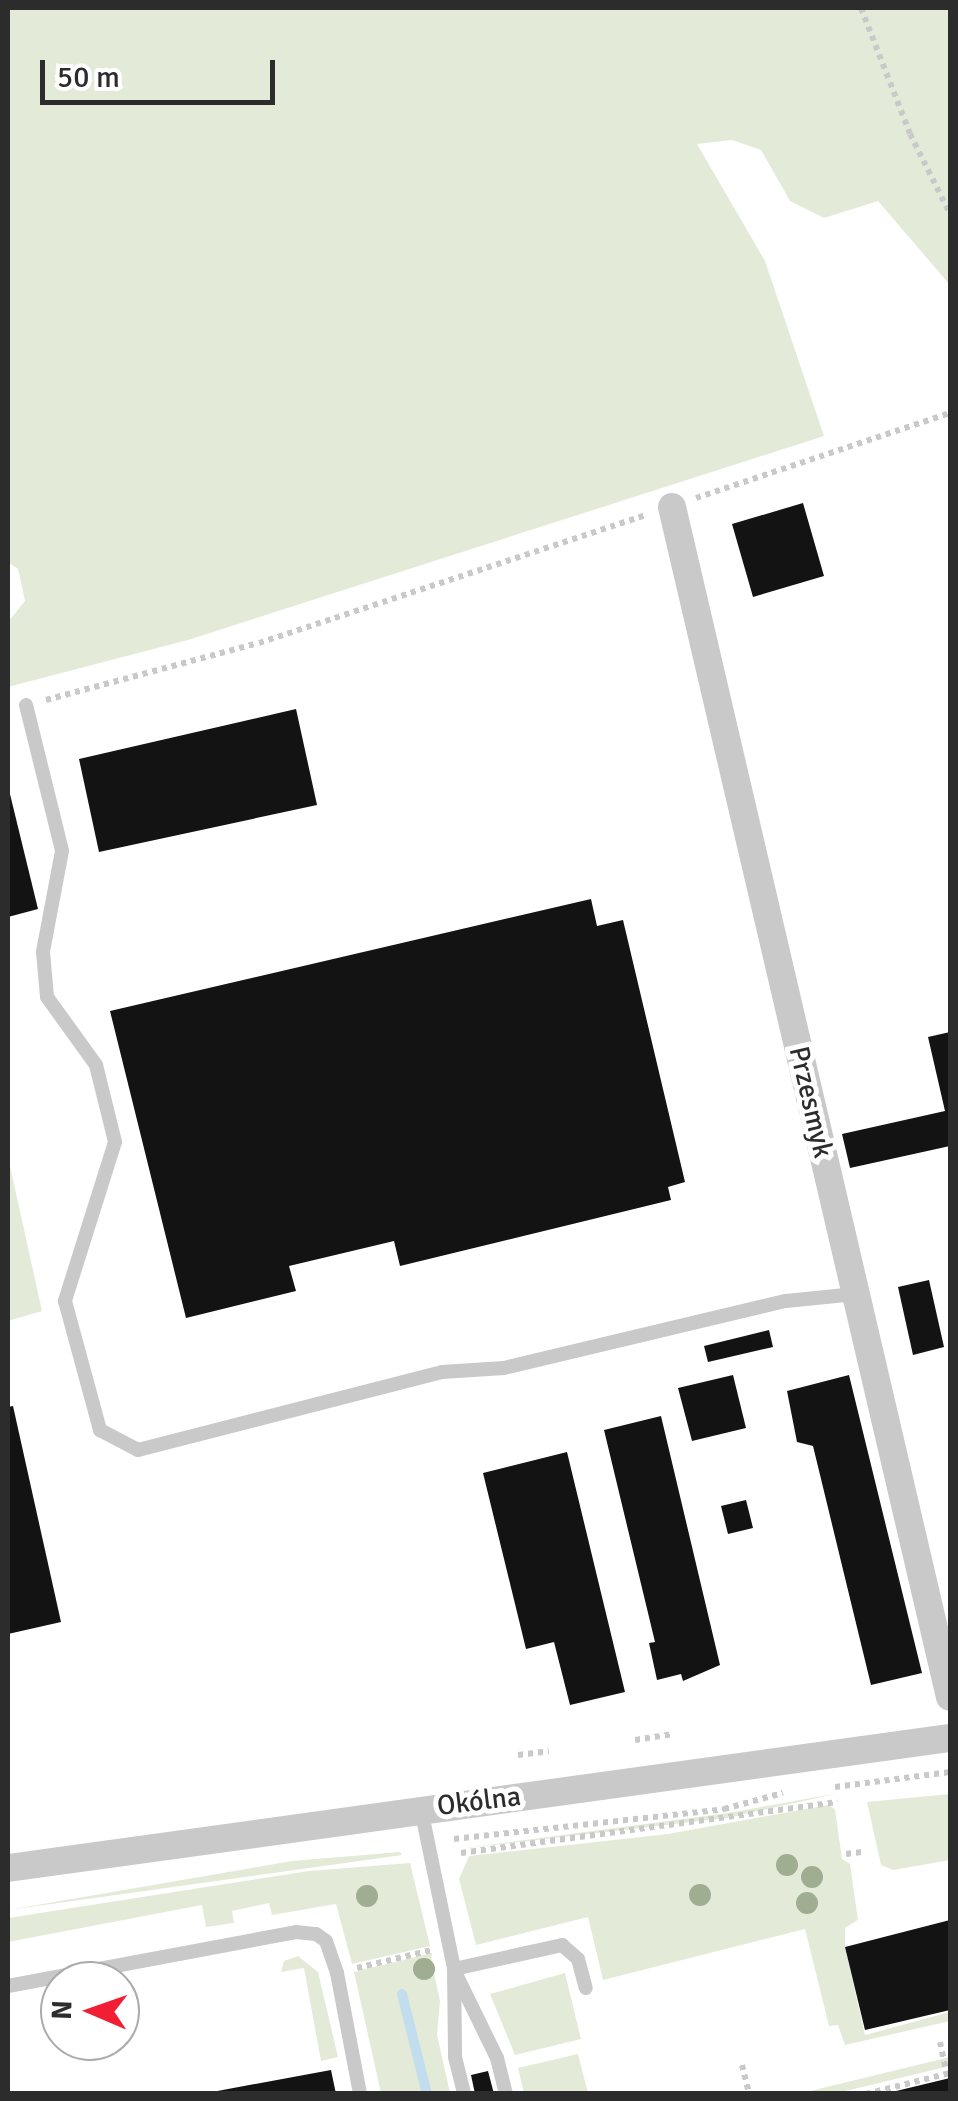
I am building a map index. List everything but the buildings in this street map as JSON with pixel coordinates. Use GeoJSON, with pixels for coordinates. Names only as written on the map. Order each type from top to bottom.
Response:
{"type":"FeatureCollection","features":[{"type":"Feature","properties":{"kind":"street","name":"Przesmyk"},"geometry":{"type":"LineString","coordinates":[[672,506],[950,1697]]}},
{"type":"Feature","properties":{"kind":"street","name":"Okólna"},"geometry":{"type":"LineString","coordinates":[[8,1868],[420,1808],[950,1738]]}},
{"type":"Feature","properties":{"kind":"lane"},"geometry":{"type":"LineString","coordinates":[[26,705],[62,851],[43,952],[48,997],[96,1065],[115,1142],[64,1301],[100,1430],[138,1450],[442,1372],[504,1368],[786,1300],[856,1294]]}},
{"type":"Feature","properties":{"kind":"lane"},"geometry":{"type":"LineString","coordinates":[[420,1808],[454,1969],[455,2057],[464,2094]]}},
{"type":"Feature","properties":{"kind":"lane"},"geometry":{"type":"LineString","coordinates":[[8,1986],[296,1932],[326,1941],[337,1973],[360,2094]]}},
{"type":"Feature","properties":{"kind":"lane"},"geometry":{"type":"LineString","coordinates":[[454,1969],[562,1944],[578,1959],[586,1988]]}},
{"type":"Feature","properties":{"kind":"lane"},"geometry":{"type":"LineString","coordinates":[[454,1969],[497,2058],[506,2094]]}},
{"type":"Feature","properties":{"kind":"path"},"geometry":{"type":"LineString","coordinates":[[862,8],[910,134],[950,214]]}},
{"type":"Feature","properties":{"kind":"path"},"geometry":{"type":"LineString","coordinates":[[26,705],[258,643],[950,413]]}},
{"type":"Feature","properties":{"kind":"path"},"geometry":{"type":"LineString","coordinates":[[635,1740],[672,1734]]}},
{"type":"Feature","properties":{"kind":"path"},"geometry":{"type":"LineString","coordinates":[[518,1755],[549,1751]]}},
{"type":"Feature","properties":{"kind":"path"},"geometry":{"type":"LineString","coordinates":[[821,1788],[950,1772]]}},
{"type":"Feature","properties":{"kind":"path"},"geometry":{"type":"LineString","coordinates":[[467,1838],[724,1809],[795,1790]]}},
{"type":"Feature","properties":{"kind":"path"},"geometry":{"type":"LineString","coordinates":[[461,1853],[838,1802]]}},
{"type":"Feature","properties":{"kind":"path"},"geometry":{"type":"LineString","coordinates":[[846,1854],[862,1852]]}},
{"type":"Feature","properties":{"kind":"path"},"geometry":{"type":"LineString","coordinates":[[337,1973],[430,1950]]}},
{"type":"Feature","properties":{"kind":"path"},"geometry":{"type":"LineString","coordinates":[[866,2094],[949,2074],[940,2042]]}},
{"type":"Feature","properties":{"kind":"path"},"geometry":{"type":"LineString","coordinates":[[742,2065],[749,2094]]}},
{"type":"Feature","properties":{"kind":"green space"},"geometry":{"type":"Polygon","coordinates":[[[8,8],[950,8],[950,285],[878,201],[824,218],[790,201],[761,150],[732,140],[697,144],[765,261],[824,436],[188,640],[8,687],[8,622],[25,601],[18,569],[8,562],[8,8]]]}},
{"type":"Feature","properties":{"kind":"green space"},"geometry":{"type":"Polygon","coordinates":[[[8,1157],[42,1311],[8,1321],[8,1157]]]}},
{"type":"Feature","properties":{"kind":"green space"},"geometry":{"type":"Polygon","coordinates":[[[839,1793],[727,1818],[458,1849],[728,1813],[839,1793]]]}},
{"type":"Feature","properties":{"kind":"green space"},"geometry":{"type":"Polygon","coordinates":[[[950,1794],[950,1860],[893,1870],[881,1865],[867,1802],[950,1794]]]}},
{"type":"Feature","properties":{"kind":"green space"},"geometry":{"type":"Polygon","coordinates":[[[828,1805],[835,1809],[842,1859],[850,1864],[858,1920],[845,1928],[845,1947],[865,2035],[950,2012],[950,2021],[845,2045],[838,2025],[829,2026],[805,1929],[603,1980],[588,1917],[476,1945],[459,1879],[469,1856],[668,1834],[828,1805]]]}},
{"type":"Feature","properties":{"kind":"green space"},"geometry":{"type":"Polygon","coordinates":[[[400,1852],[402,1855],[8,1910],[292,1861],[400,1852]]]}},
{"type":"Feature","properties":{"kind":"green space"},"geometry":{"type":"Polygon","coordinates":[[[410,1863],[430,1946],[352,1964],[336,1904],[272,1915],[269,1903],[232,1911],[234,1923],[206,1927],[202,1905],[8,1942],[8,1918],[309,1871],[410,1863]]]}},
{"type":"Feature","properties":{"kind":"green space"},"geometry":{"type":"Polygon","coordinates":[[[432,1953],[431,1962],[417,1965],[420,1976],[434,1973],[440,2001],[437,2035],[450,2093],[381,2093],[354,1972],[432,1953]]]}},
{"type":"Feature","properties":{"kind":"green space"},"geometry":{"type":"Polygon","coordinates":[[[298,1956],[318,1972],[338,2057],[321,2061],[304,1968],[281,1972],[284,1961],[298,1956]]]}},
{"type":"Feature","properties":{"kind":"green space"},"geometry":{"type":"Polygon","coordinates":[[[565,1973],[581,2039],[515,2055],[490,1994],[565,1973]]]}},
{"type":"Feature","properties":{"kind":"green space"},"geometry":{"type":"Polygon","coordinates":[[[578,2054],[588,2093],[524,2093],[518,2068],[578,2054]]]}},
{"type":"Feature","properties":{"kind":"green space"},"geometry":{"type":"Polygon","coordinates":[[[950,2057],[950,2066],[837,2093],[802,2093],[950,2057]]]}},
{"type":"Feature","properties":{"kind":"waterway"},"geometry":{"type":"LineString","coordinates":[[402,1994],[427,2094]]}}]}
